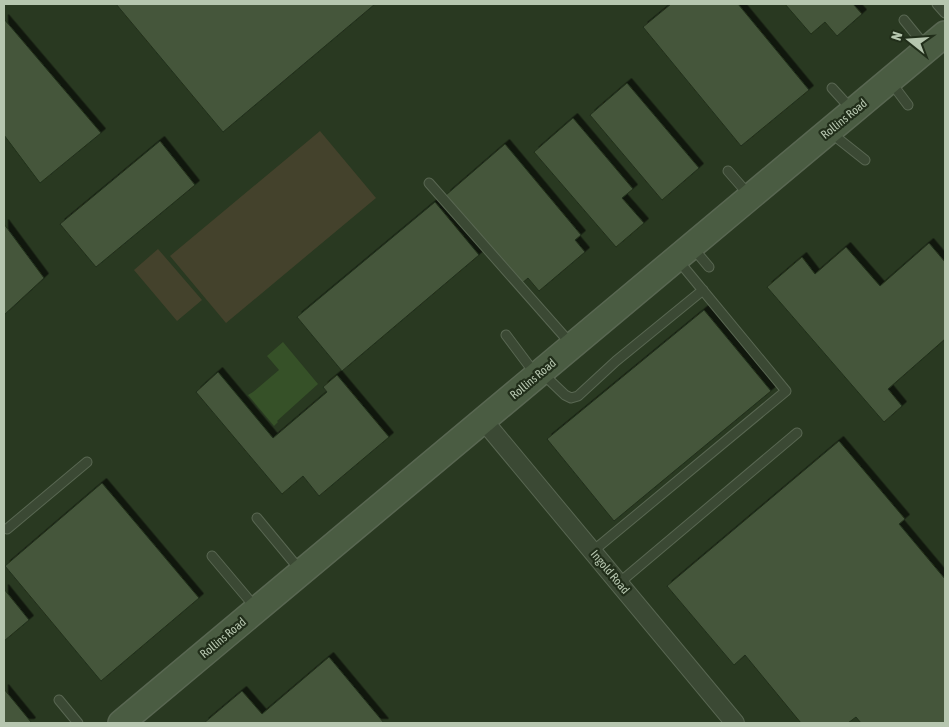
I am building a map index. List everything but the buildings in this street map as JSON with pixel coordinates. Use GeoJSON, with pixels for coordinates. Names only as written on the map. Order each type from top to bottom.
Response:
{"type":"FeatureCollection","features":[{"type":"Feature","properties":{"kind":"main road","name":"Rollins Road"},"geometry":{"type":"LineString","coordinates":[[121,723],[936,42]]}},
{"type":"Feature","properties":{"kind":"street","name":"Ingold Road"},"geometry":{"type":"LineString","coordinates":[[484,420],[735,723]]}},
{"type":"Feature","properties":{"kind":"lane"},"geometry":{"type":"LineString","coordinates":[[938,4],[945,13]]}},
{"type":"Feature","properties":{"kind":"lane"},"geometry":{"type":"LineString","coordinates":[[904,20],[936,42]]}},
{"type":"Feature","properties":{"kind":"lane"},"geometry":{"type":"LineString","coordinates":[[890,80],[908,105]]}},
{"type":"Feature","properties":{"kind":"lane"},"geometry":{"type":"LineString","coordinates":[[832,88],[854,111]]}},
{"type":"Feature","properties":{"kind":"lane"},"geometry":{"type":"LineString","coordinates":[[829,131],[865,160]]}},
{"type":"Feature","properties":{"kind":"lane"},"geometry":{"type":"LineString","coordinates":[[728,171],[750,196]]}},
{"type":"Feature","properties":{"kind":"lane"},"geometry":{"type":"LineString","coordinates":[[429,183],[573,346]]}},
{"type":"Feature","properties":{"kind":"lane"},"geometry":{"type":"LineString","coordinates":[[685,252],[709,267]]}},
{"type":"Feature","properties":{"kind":"lane"},"geometry":{"type":"LineString","coordinates":[[592,552],[786,391],[703,290],[685,252]]}},
{"type":"Feature","properties":{"kind":"lane"},"geometry":{"type":"LineString","coordinates":[[506,335],[538,374],[565,395],[572,398],[578,396],[616,361],[703,290]]}},
{"type":"Feature","properties":{"kind":"lane"},"geometry":{"type":"LineString","coordinates":[[619,583],[797,433]]}},
{"type":"Feature","properties":{"kind":"lane"},"geometry":{"type":"LineString","coordinates":[[7,529],[87,462]]}},
{"type":"Feature","properties":{"kind":"lane"},"geometry":{"type":"LineString","coordinates":[[257,518],[302,572]]}},
{"type":"Feature","properties":{"kind":"lane"},"geometry":{"type":"LineString","coordinates":[[212,556],[257,610]]}},
{"type":"Feature","properties":{"kind":"lane"},"geometry":{"type":"LineString","coordinates":[[59,700],[78,723]]}},
{"type":"Feature","properties":{"kind":"shaded area"},"geometry":{"type":"Polygon","coordinates":[[[320,131],[376,198],[226,323],[170,256],[320,131]]]}},
{"type":"Feature","properties":{"kind":"shaded area"},"geometry":{"type":"Polygon","coordinates":[[[158,249],[202,300],[177,321],[134,270],[158,249]]]}},
{"type":"Feature","properties":{"kind":"shaded area"},"geometry":{"type":"Polygon","coordinates":[[[283,342],[318,384],[277,421],[274,426],[248,395],[279,370],[267,356],[283,342]]]}}]}
